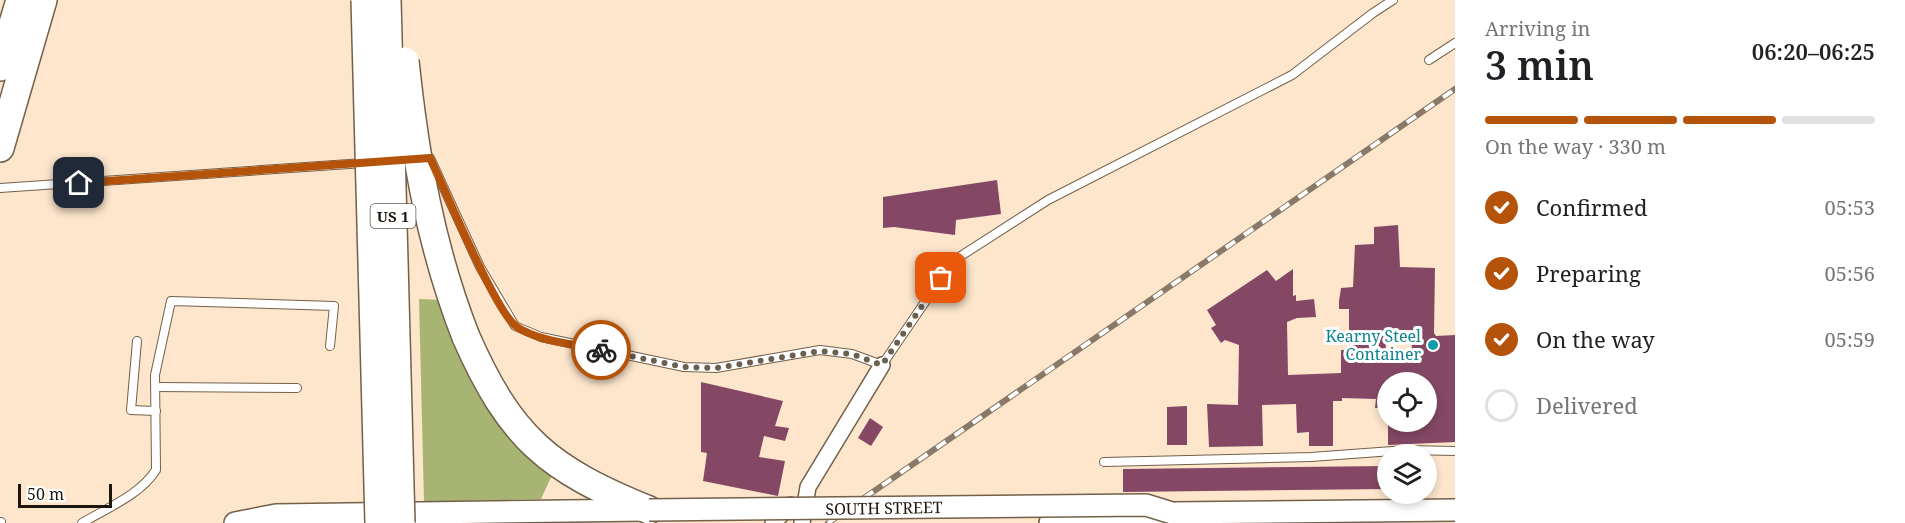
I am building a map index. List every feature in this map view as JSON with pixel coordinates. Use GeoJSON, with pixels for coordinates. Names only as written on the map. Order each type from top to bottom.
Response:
{"type":"FeatureCollection","features":[{"type":"Feature","properties":{"kind":"highway"},"geometry":{"type":"LineString","coordinates":[[0,67],[20,0]]}},
{"type":"Feature","properties":{"kind":"highway"},"geometry":{"type":"LineString","coordinates":[[0,148],[43,0]]}},
{"type":"Feature","properties":{"kind":"highway"},"geometry":{"type":"LineString","coordinates":[[365,0],[379,523]]}},
{"type":"Feature","properties":{"kind":"highway","name":"US 1"},"geometry":{"type":"LineString","coordinates":[[387,0],[401,523]]}},
{"type":"Feature","properties":{"kind":"highway"},"geometry":{"type":"LineString","coordinates":[[398,0],[422,190],[439,259],[466,337],[485,376],[508,414],[543,454],[583,481],[649,510]]}},
{"type":"Feature","properties":{"kind":"highway"},"geometry":{"type":"LineString","coordinates":[[398,432],[408,523]]}},
{"type":"Feature","properties":{"kind":"main road","name":"SOUTH STREET"},"geometry":{"type":"LineString","coordinates":[[235,523],[276,515],[1146,505],[1172,513],[1308,517],[1393,504]]}},
{"type":"Feature","properties":{"kind":"main road","name":"SOUTH STREET"},"geometry":{"type":"LineString","coordinates":[[1415,504],[1449,512]]}},
{"type":"Feature","properties":{"kind":"main road","name":"SOUTH STREET"},"geometry":{"type":"LineString","coordinates":[[1050,523],[1147,522],[1172,513]]}},
{"type":"Feature","properties":{"kind":"street"},"geometry":{"type":"LineString","coordinates":[[773,523],[808,488],[882,365]]}},
{"type":"Feature","properties":{"kind":"street"},"geometry":{"type":"LineString","coordinates":[[802,523],[808,488]]}},
{"type":"Feature","properties":{"kind":"lane"},"geometry":{"type":"LineString","coordinates":[[407,160],[430,158],[480,267],[515,326],[541,337],[684,367],[716,368],[820,351],[852,354],[882,365],[953,261],[1048,200],[1292,75],[1373,13],[1394,0]]}},
{"type":"Feature","properties":{"kind":"lane"},"geometry":{"type":"LineString","coordinates":[[1429,60],[1455,43]]}},
{"type":"Feature","properties":{"kind":"lane"},"geometry":{"type":"LineString","coordinates":[[0,188],[395,160]]}},
{"type":"Feature","properties":{"kind":"lane"},"geometry":{"type":"LineString","coordinates":[[82,523],[149,481],[156,470],[155,375],[171,301],[334,306],[330,346]]}},
{"type":"Feature","properties":{"kind":"lane"},"geometry":{"type":"LineString","coordinates":[[137,341],[131,410],[156,411]]}},
{"type":"Feature","properties":{"kind":"lane"},"geometry":{"type":"LineString","coordinates":[[156,387],[297,388]]}},
{"type":"Feature","properties":{"kind":"lane"},"geometry":{"type":"LineString","coordinates":[[1437,451],[1455,451]]}},
{"type":"Feature","properties":{"kind":"lane"},"geometry":{"type":"LineString","coordinates":[[1104,462],[1377,454]]}},
{"type":"Feature","properties":{"kind":"green space"},"geometry":{"type":"Polygon","coordinates":[[[419,299],[442,300],[552,475],[541,499],[424,502],[419,299]]]}},
{"type":"Feature","properties":{"kind":"building"},"geometry":{"type":"Polygon","coordinates":[[[997,180],[1001,214],[956,220],[955,235],[894,227],[883,228],[883,197],[997,180]]]}},
{"type":"Feature","properties":{"kind":"building"},"geometry":{"type":"Polygon","coordinates":[[[1398,225],[1400,267],[1435,268],[1434,333],[1436,336],[1455,335],[1455,442],[1388,444],[1388,432],[1437,432],[1437,372],[1377,372],[1377,408],[1375,408],[1376,399],[1342,398],[1342,401],[1333,401],[1333,446],[1309,446],[1309,432],[1297,433],[1296,404],[1262,405],[1263,446],[1209,447],[1207,404],[1238,405],[1239,345],[1225,340],[1221,343],[1211,328],[1216,325],[1207,310],[1267,270],[1276,281],[1293,269],[1293,296],[1296,295],[1296,301],[1314,299],[1316,317],[1297,318],[1287,322],[1288,375],[1341,373],[1341,350],[1349,350],[1349,309],[1339,309],[1341,288],[1353,287],[1355,245],[1374,244],[1374,227],[1398,225]],[[1385,330],[1386,351],[1412,351],[1411,330],[1385,330]]]}},
{"type":"Feature","properties":{"kind":"building"},"geometry":{"type":"Polygon","coordinates":[[[701,382],[783,401],[775,426],[789,428],[785,441],[764,436],[759,457],[785,461],[778,496],[703,481],[707,453],[701,452],[701,382]]]}},
{"type":"Feature","properties":{"kind":"building"},"geometry":{"type":"Polygon","coordinates":[[[1187,406],[1187,445],[1167,445],[1167,407],[1187,406]]]}},
{"type":"Feature","properties":{"kind":"building"},"geometry":{"type":"Polygon","coordinates":[[[870,418],[883,427],[871,446],[858,438],[870,418]]]}},
{"type":"Feature","properties":{"kind":"building"},"geometry":{"type":"Polygon","coordinates":[[[1377,466],[1377,489],[1123,492],[1123,469],[1377,466]]]}},
{"type":"Feature","properties":{"kind":"railway"},"geometry":{"type":"LineString","coordinates":[[828,523],[1455,89]]}},
{"type":"Feature","properties":{"kind":"way so far"},"geometry":{"type":"LineString","coordinates":[[601,350],[684,367],[716,368],[820,351],[852,354],[882,365],[941,278]]}},
{"type":"Feature","properties":{"kind":"place","name":"Kearny Steel Container"},"geometry":{"type":"Point","coordinates":[1433,345]}},
{"type":"Feature","properties":{"kind":"route"},"geometry":{"type":"LineString","coordinates":[[79,183],[430,158],[480,267],[515,326],[541,337],[601,350]]}}]}
